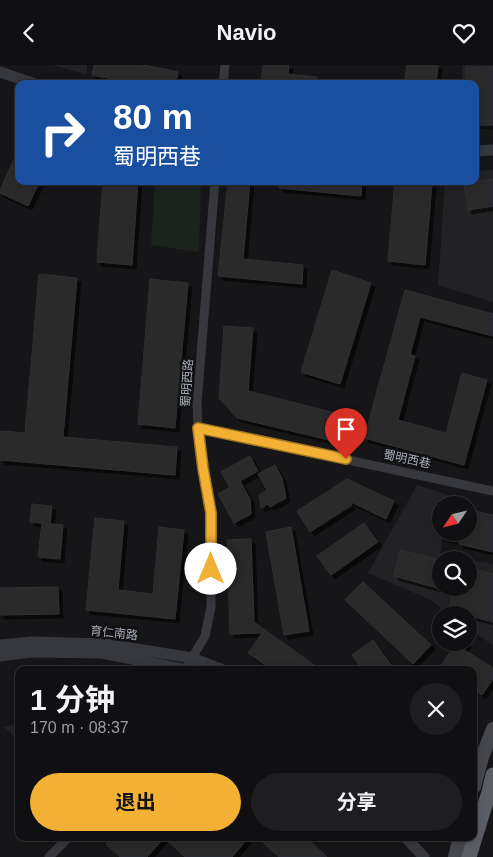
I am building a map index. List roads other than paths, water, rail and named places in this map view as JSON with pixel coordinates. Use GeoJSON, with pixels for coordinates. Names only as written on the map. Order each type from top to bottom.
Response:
{"type":"FeatureCollection","features":[{"type":"Feature","properties":{"kind":"highway"},"geometry":{"type":"LineString","coordinates":[[477,831],[493,775]]}},
{"type":"Feature","properties":{"kind":"highway"},"geometry":{"type":"LineString","coordinates":[[469,857],[474,841]]}},
{"type":"Feature","properties":{"kind":"main road"},"geometry":{"type":"LineString","coordinates":[[477,776],[493,729]]}},
{"type":"Feature","properties":{"kind":"main road"},"geometry":{"type":"LineString","coordinates":[[455,857],[459,841]]}},
{"type":"Feature","properties":{"kind":"street"},"geometry":{"type":"LineString","coordinates":[[223,80],[225,65]]}},
{"type":"Feature","properties":{"kind":"street"},"geometry":{"type":"LineString","coordinates":[[0,72],[23,80]]}},
{"type":"Feature","properties":{"kind":"street"},"geometry":{"type":"LineString","coordinates":[[479,151],[493,151]]}},
{"type":"Feature","properties":{"kind":"street","name":"蜀明西路"},"geometry":{"type":"LineString","coordinates":[[188,666],[205,636],[211,607],[211,513],[198,428],[198,404],[215,185]]}},
{"type":"Feature","properties":{"kind":"street","name":"蜀明西巷"},"geometry":{"type":"LineString","coordinates":[[198,428],[493,491]]}},
{"type":"Feature","properties":{"kind":"street","name":"育仁南路"},"geometry":{"type":"LineString","coordinates":[[0,645],[33,642],[106,644],[192,658],[213,666]]}},
{"type":"Feature","properties":{"kind":"street"},"geometry":{"type":"LineString","coordinates":[[0,656],[31,651],[102,653],[166,666]]}},
{"type":"Feature","properties":{"kind":"street"},"geometry":{"type":"LineString","coordinates":[[49,857],[65,841]]}},
{"type":"Feature","properties":{"kind":"street"},"geometry":{"type":"LineString","coordinates":[[409,841],[424,857]]}}]}
